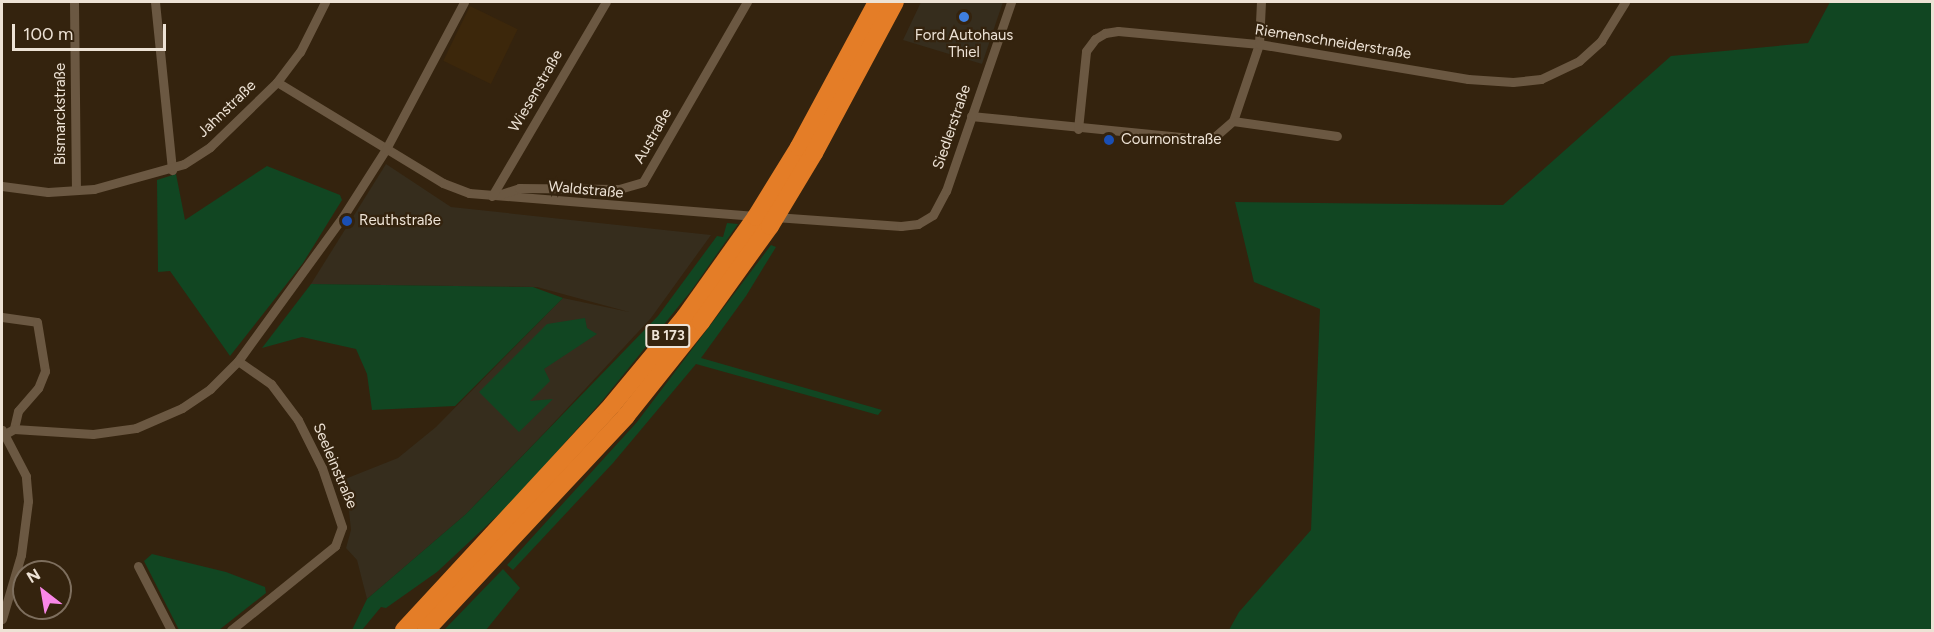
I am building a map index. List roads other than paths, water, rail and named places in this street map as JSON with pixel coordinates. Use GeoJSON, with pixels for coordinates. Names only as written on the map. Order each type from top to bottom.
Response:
{"type":"FeatureCollection","features":[{"type":"Feature","properties":{"kind":"highway","name":"B 173"},"geometry":{"type":"LineString","coordinates":[[404,630],[604,414],[685,316],[756,217],[793,157],[877,2]]}},
{"type":"Feature","properties":{"kind":"highway","name":"B 173"},"geometry":{"type":"LineString","coordinates":[[426,630],[626,416],[700,322],[770,226],[814,153],[896,2]]}},
{"type":"Feature","properties":{"kind":"street","name":"Bismarckstraße"},"geometry":{"type":"LineString","coordinates":[[74,2],[75,190]]}},
{"type":"Feature","properties":{"kind":"street"},"geometry":{"type":"LineString","coordinates":[[155,2],[172,170]]}},
{"type":"Feature","properties":{"kind":"street","name":"Jahnstraße"},"geometry":{"type":"LineString","coordinates":[[2,186],[48,192],[75,190],[172,170],[210,147],[276,82],[300,52],[325,2]]}},
{"type":"Feature","properties":{"kind":"street"},"geometry":{"type":"LineString","coordinates":[[7,431],[93,434],[136,428],[182,408],[238,361],[310,265],[386,149],[464,2]]}},
{"type":"Feature","properties":{"kind":"street","name":"Wiesenstraße"},"geometry":{"type":"LineString","coordinates":[[492,196],[606,2]]}},
{"type":"Feature","properties":{"kind":"street","name":"Austraße"},"geometry":{"type":"LineString","coordinates":[[492,196],[519,188],[619,189],[643,182],[747,2]]}},
{"type":"Feature","properties":{"kind":"street","name":"Siedlerstraße"},"geometry":{"type":"LineString","coordinates":[[923,222],[933,215],[946,191],[1011,2]]}},
{"type":"Feature","properties":{"kind":"street"},"geometry":{"type":"LineString","coordinates":[[971,116],[1199,141],[1218,137],[1233,121],[1259,44],[1261,2]]}},
{"type":"Feature","properties":{"kind":"street","name":"Riemenschneiderstraße"},"geometry":{"type":"LineString","coordinates":[[1078,129],[1086,51],[1095,39],[1105,33],[1259,44],[1468,80],[1528,81],[1559,72],[1590,52],[1613,24],[1625,2]]}},
{"type":"Feature","properties":{"kind":"street","name":"Waldstraße"},"geometry":{"type":"LineString","coordinates":[[276,82],[453,189],[492,196],[814,220],[901,226],[923,222]]}},
{"type":"Feature","properties":{"kind":"street"},"geometry":{"type":"LineString","coordinates":[[1233,121],[1337,136]]}},
{"type":"Feature","properties":{"kind":"street"},"geometry":{"type":"LineString","coordinates":[[2,316],[37,322],[44,360],[43,380],[18,411],[7,431]]}},
{"type":"Feature","properties":{"kind":"street","name":"Seeleinstraße"},"geometry":{"type":"LineString","coordinates":[[231,630],[334,546],[342,527],[322,468],[298,420],[271,384],[238,361]]}},
{"type":"Feature","properties":{"kind":"street"},"geometry":{"type":"LineString","coordinates":[[2,619],[28,516],[26,476],[7,431]]}},
{"type":"Feature","properties":{"kind":"street"},"geometry":{"type":"LineString","coordinates":[[138,566],[171,630]]}},
{"type":"Feature","properties":{"kind":"place","name":"Ford Autohaus Thiel"},"geometry":{"type":"Point","coordinates":[964,17]}},
{"type":"Feature","properties":{"kind":"place","name":"Cournonstraße"},"geometry":{"type":"Point","coordinates":[1109,140]}},
{"type":"Feature","properties":{"kind":"place","name":"Reuthstraße"},"geometry":{"type":"Point","coordinates":[347,221]}}]}
